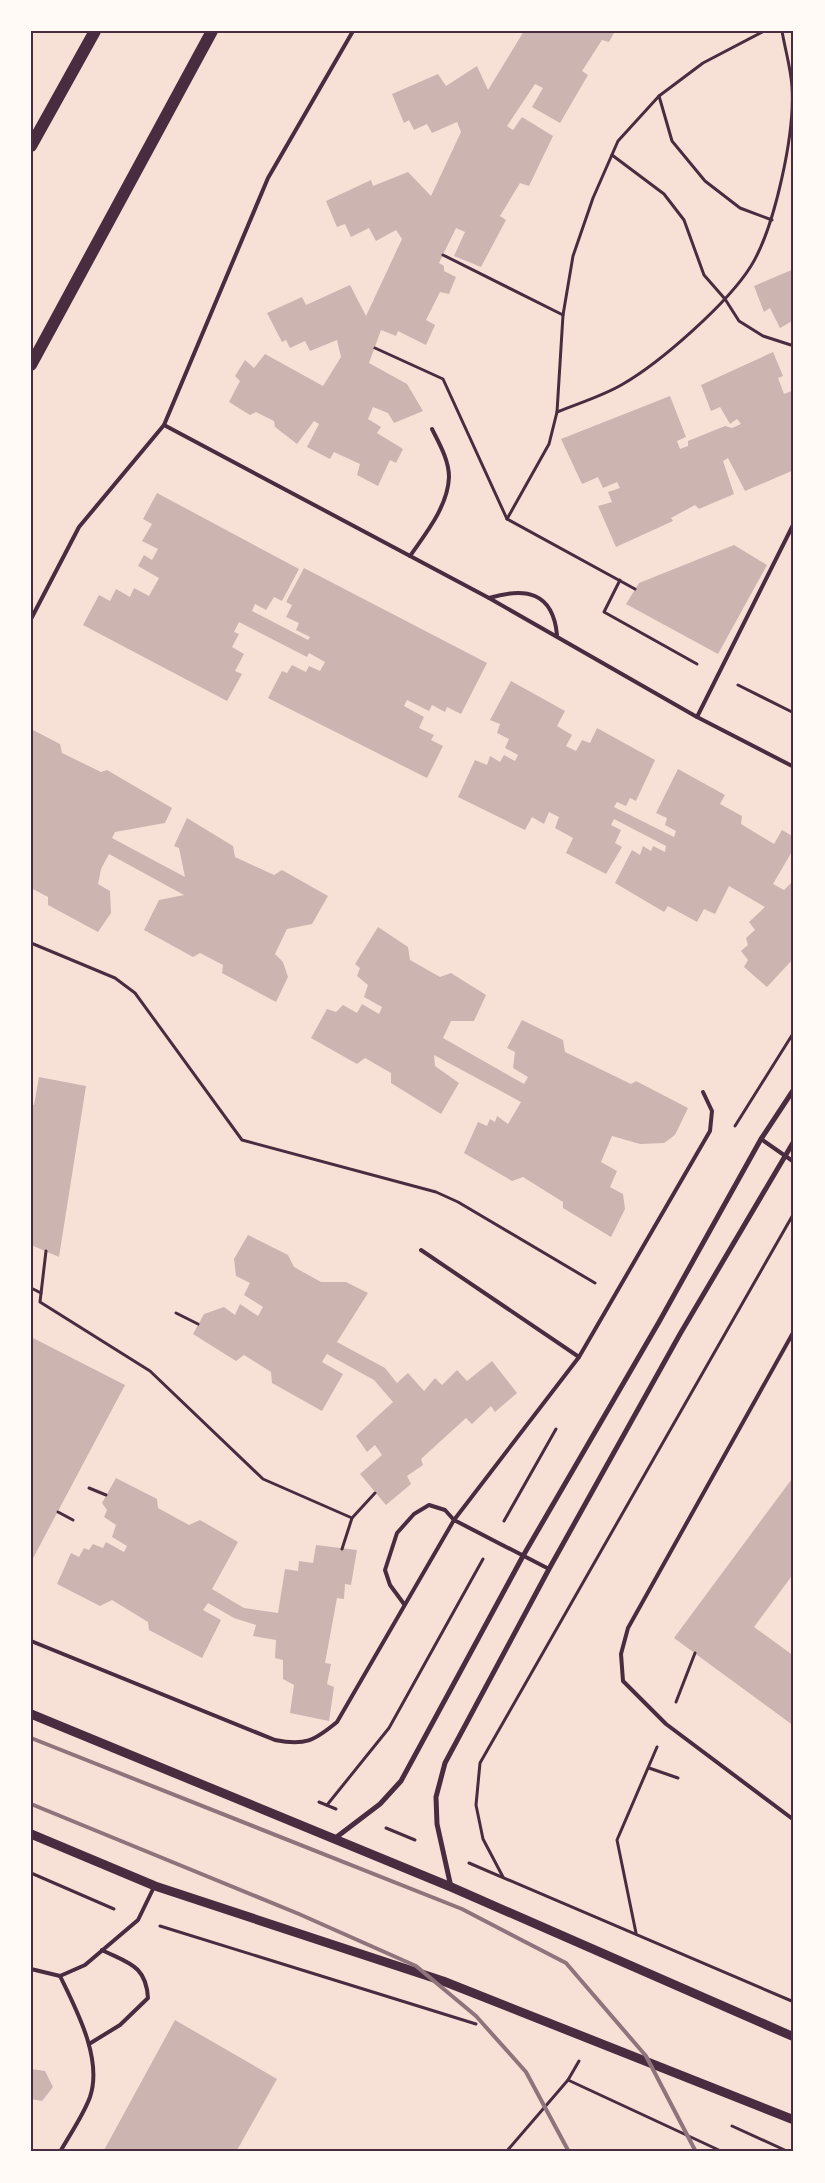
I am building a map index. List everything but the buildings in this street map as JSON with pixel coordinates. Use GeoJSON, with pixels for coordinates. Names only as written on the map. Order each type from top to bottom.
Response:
{"type":"FeatureCollection","features":[{"type":"Feature","properties":{"kind":"main road"},"geometry":{"type":"LineString","coordinates":[[31,146],[95,31]]}},
{"type":"Feature","properties":{"kind":"main road"},"geometry":{"type":"LineString","coordinates":[[31,365],[212,31]]}},
{"type":"Feature","properties":{"kind":"street"},"geometry":{"type":"LineString","coordinates":[[334,1840],[380,1804],[401,1781],[523,1556],[659,1322],[760,1139],[794,1089]]}},
{"type":"Feature","properties":{"kind":"street"},"geometry":{"type":"LineString","coordinates":[[451,1887],[437,1824],[436,1797],[445,1763],[549,1569],[680,1334],[794,1141]]}},
{"type":"Feature","properties":{"kind":"street"},"geometry":{"type":"LineString","coordinates":[[31,1714],[451,1887],[794,2037]]}},
{"type":"Feature","properties":{"kind":"street"},"geometry":{"type":"LineString","coordinates":[[31,1834],[155,1886],[443,1981],[794,2120]]}},
{"type":"Feature","properties":{"kind":"lane"},"geometry":{"type":"LineString","coordinates":[[31,619],[79,527],[164,425],[268,178],[353,31]]}},
{"type":"Feature","properties":{"kind":"lane"},"geometry":{"type":"LineString","coordinates":[[164,425],[557,635],[697,717],[794,767]]}},
{"type":"Feature","properties":{"kind":"lane"},"geometry":{"type":"LineString","coordinates":[[410,556],[444,501],[449,476],[445,456],[432,429]]}},
{"type":"Feature","properties":{"kind":"lane"},"geometry":{"type":"LineString","coordinates":[[697,717],[716,675],[794,523]]}},
{"type":"Feature","properties":{"kind":"lane"},"geometry":{"type":"LineString","coordinates":[[488,598],[508,592],[525,591],[536,596],[546,604],[555,617],[557,635]]}},
{"type":"Feature","properties":{"kind":"lane"},"geometry":{"type":"LineString","coordinates":[[31,1641],[274,1740],[293,1743],[312,1741],[338,1722],[404,1604],[454,1520],[578,1357],[615,1295],[710,1131],[712,1111],[703,1092]]}},
{"type":"Feature","properties":{"kind":"lane"},"geometry":{"type":"LineString","coordinates":[[760,1139],[794,1162]]}},
{"type":"Feature","properties":{"kind":"lane"},"geometry":{"type":"LineString","coordinates":[[421,1250],[578,1357]]}},
{"type":"Feature","properties":{"kind":"lane"},"geometry":{"type":"LineString","coordinates":[[794,1331],[628,1628],[621,1654],[622,1681],[666,1724],[794,1820]]}},
{"type":"Feature","properties":{"kind":"lane"},"geometry":{"type":"LineString","coordinates":[[404,1604],[390,1585],[385,1570],[397,1533],[414,1514],[429,1505],[445,1510],[454,1520],[549,1569]]}},
{"type":"Feature","properties":{"kind":"lane"},"geometry":{"type":"LineString","coordinates":[[31,1969],[60,1976],[85,1965],[138,1920],[155,1886]]}},
{"type":"Feature","properties":{"kind":"lane"},"geometry":{"type":"LineString","coordinates":[[89,2044],[120,2025],[148,1998],[147,1982],[137,1968],[102,1950]]}},
{"type":"Feature","properties":{"kind":"lane"},"geometry":{"type":"LineString","coordinates":[[60,1976],[79,2014],[89,2044],[93,2075],[90,2097],[60,2152]]}},
{"type":"Feature","properties":{"kind":"path"},"geometry":{"type":"LineString","coordinates":[[507,519],[549,444],[557,412],[563,315],[573,256],[593,198],[618,141],[659,96],[703,63],[764,31]]}},
{"type":"Feature","properties":{"kind":"path"},"geometry":{"type":"LineString","coordinates":[[557,412],[623,384],[676,345],[725,299],[751,266],[772,220],[788,146],[792,88],[782,31]]}},
{"type":"Feature","properties":{"kind":"path"},"geometry":{"type":"LineString","coordinates":[[659,96],[672,141],[705,181],[740,208],[772,220]]}},
{"type":"Feature","properties":{"kind":"path"},"geometry":{"type":"LineString","coordinates":[[612,155],[664,194],[684,220],[704,275],[725,299],[739,321],[763,336],[794,346]]}},
{"type":"Feature","properties":{"kind":"path"},"geometry":{"type":"LineString","coordinates":[[443,254],[563,315]]}},
{"type":"Feature","properties":{"kind":"path"},"geometry":{"type":"LineString","coordinates":[[375,348],[443,379],[507,519],[635,589]]}},
{"type":"Feature","properties":{"kind":"path"},"geometry":{"type":"LineString","coordinates":[[620,580],[604,612],[716,675],[794,713]]}},
{"type":"Feature","properties":{"kind":"path"},"geometry":{"type":"LineString","coordinates":[[31,943],[115,978],[135,993],[242,1140],[436,1192],[458,1202],[615,1295]]}},
{"type":"Feature","properties":{"kind":"path"},"geometry":{"type":"LineString","coordinates":[[794,1213],[480,1763],[476,1805],[483,1839],[504,1877],[794,2002]]}},
{"type":"Feature","properties":{"kind":"path"},"geometry":{"type":"LineString","coordinates":[[46,1251],[40,1302],[150,1370],[263,1478],[352,1518]]}},
{"type":"Feature","properties":{"kind":"path"},"geometry":{"type":"LineString","coordinates":[[31,1288],[41,1293]]}},
{"type":"Feature","properties":{"kind":"path"},"geometry":{"type":"LineString","coordinates":[[176,1313],[198,1324]]}},
{"type":"Feature","properties":{"kind":"path"},"geometry":{"type":"LineString","coordinates":[[89,1488],[106,1495]]}},
{"type":"Feature","properties":{"kind":"path"},"geometry":{"type":"LineString","coordinates":[[342,1549],[352,1518],[375,1493]]}},
{"type":"Feature","properties":{"kind":"path"},"geometry":{"type":"LineString","coordinates":[[58,1512],[73,1520]]}},
{"type":"Feature","properties":{"kind":"path"},"geometry":{"type":"LineString","coordinates":[[636,1933],[617,1840],[649,1768],[695,1653]]}},
{"type":"Feature","properties":{"kind":"path"},"geometry":{"type":"LineString","coordinates":[[649,1768],[678,1778]]}},
{"type":"Feature","properties":{"kind":"path"},"geometry":{"type":"LineString","coordinates":[[31,1873],[138,1920],[478,2025]]}},
{"type":"Feature","properties":{"kind":"path"},"geometry":{"type":"LineString","coordinates":[[506,2152],[568,2080],[592,2039]]}},
{"type":"Feature","properties":{"kind":"path"},"geometry":{"type":"LineString","coordinates":[[568,2080],[723,2152]]}},
{"type":"Feature","properties":{"kind":"path"},"geometry":{"type":"LineString","coordinates":[[726,2123],[789,2152]]}},
{"type":"Feature","properties":{"kind":"railway"},"geometry":{"type":"LineString","coordinates":[[31,1738],[462,1909],[566,1963],[646,2056],[696,2152]]}},
{"type":"Feature","properties":{"kind":"railway"},"geometry":{"type":"LineString","coordinates":[[31,1804],[299,1914],[416,1966],[476,2016],[526,2072],[569,2152]]}}]}
